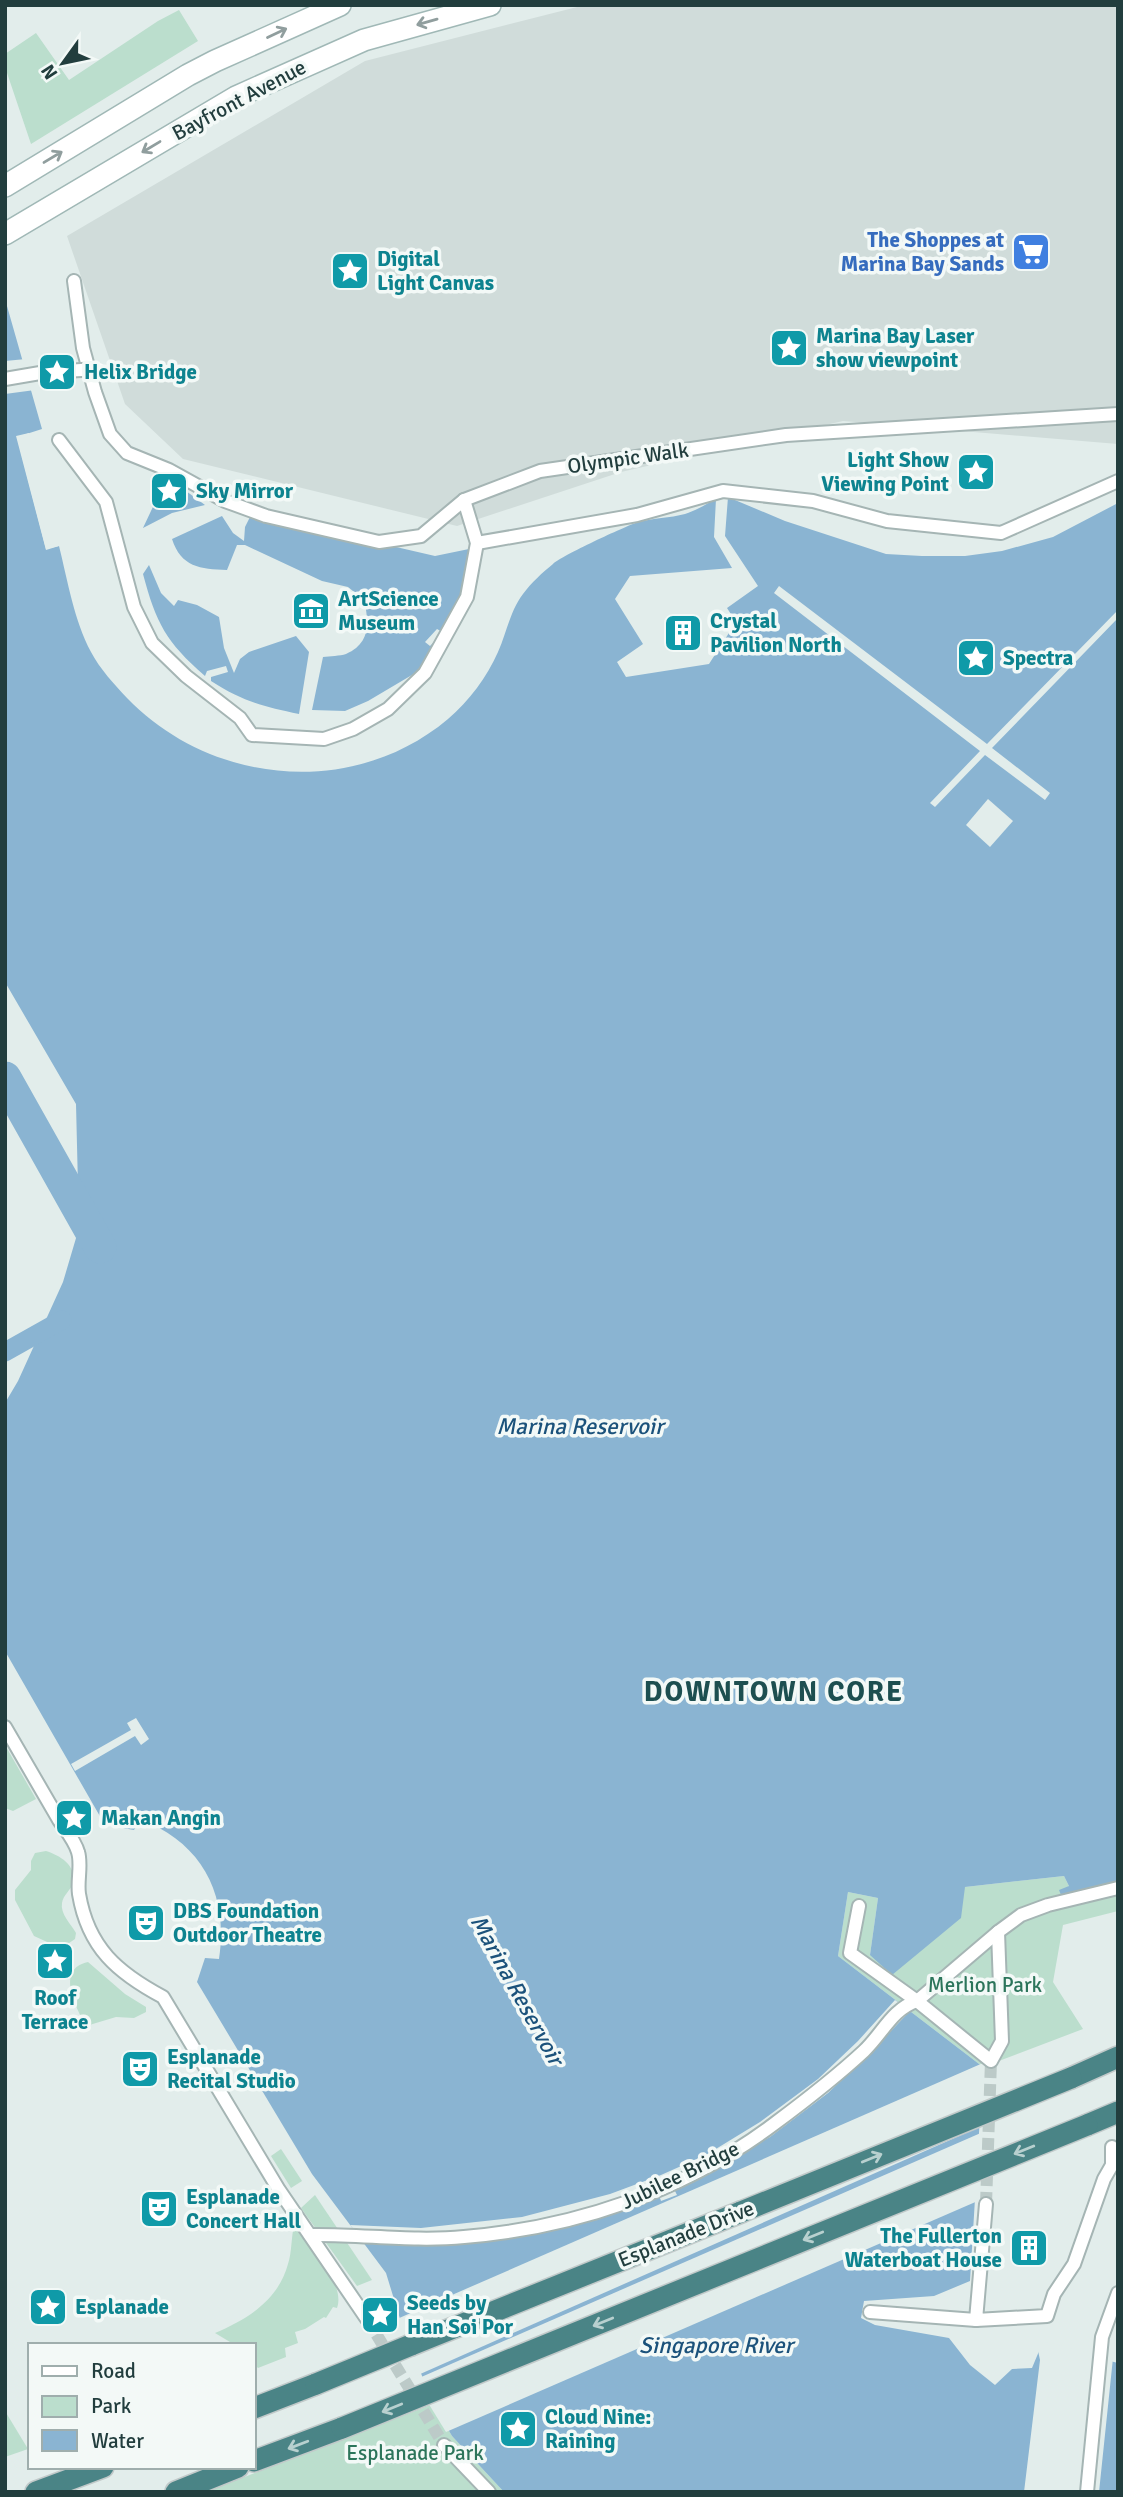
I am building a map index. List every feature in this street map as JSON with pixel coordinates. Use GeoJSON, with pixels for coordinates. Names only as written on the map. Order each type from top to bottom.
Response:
{"type":"FeatureCollection","features":[{"type":"Feature","properties":{"kind":"highway","name":"Esplanade Drive"},"geometry":{"type":"LineString","coordinates":[[256,2407],[1118,2057]]}},
{"type":"Feature","properties":{"kind":"highway"},"geometry":{"type":"LineString","coordinates":[[256,2460],[342,2428],[1116,2113]]}},
{"type":"Feature","properties":{"kind":"highway"},"geometry":{"type":"LineString","coordinates":[[36,2492],[98,2469]]}},
{"type":"Feature","properties":{"kind":"highway"},"geometry":{"type":"LineString","coordinates":[[176,2492],[233,2469]]}},
{"type":"Feature","properties":{"kind":"main road","name":"Bayfront Avenue"},"geometry":{"type":"LineString","coordinates":[[5,186],[188,75],[340,5]]}},
{"type":"Feature","properties":{"kind":"main road","name":"Bayfront Avenue"},"geometry":{"type":"LineString","coordinates":[[5,234],[236,97],[344,48],[490,5]]}},
{"type":"Feature","properties":{"kind":"street","name":"Olympic Walk"},"geometry":{"type":"LineString","coordinates":[[74,281],[83,348],[110,434],[127,453],[169,470],[225,500],[266,516],[379,542],[421,536],[464,500],[540,471],[772,437],[1118,414]]}},
{"type":"Feature","properties":{"kind":"street"},"geometry":{"type":"LineString","coordinates":[[5,379],[46,372],[99,369]]}},
{"type":"Feature","properties":{"kind":"street"},"geometry":{"type":"LineString","coordinates":[[59,440],[106,502],[134,607],[152,643],[186,676],[240,718],[252,735],[324,739],[353,729],[388,709],[425,673],[467,597],[477,542],[464,500]]}},
{"type":"Feature","properties":{"kind":"street"},"geometry":{"type":"LineString","coordinates":[[477,542],[637,515],[723,491],[813,501],[887,521],[1001,533],[1118,481]]}},
{"type":"Feature","properties":{"kind":"street"},"geometry":{"type":"LineString","coordinates":[[5,1727],[79,1853],[79,1892],[83,1914],[94,1938],[106,1957],[119,1970],[163,1997],[279,2190],[367,2319]]}},
{"type":"Feature","properties":{"kind":"street"},"geometry":{"type":"LineString","coordinates":[[917,2001],[1021,1915],[1048,1905],[1118,1888]]}},
{"type":"Feature","properties":{"kind":"street"},"geometry":{"type":"LineString","coordinates":[[859,1906],[850,1953],[917,2001],[991,2061],[1002,2041],[998,1932]]}},
{"type":"Feature","properties":{"kind":"street","name":"Jubilee Bridge"},"geometry":{"type":"LineString","coordinates":[[310,2235],[462,2238],[522,2230],[615,2207],[666,2187],[711,2164],[765,2130],[824,2086],[866,2049],[903,2005],[917,2001]]}},
{"type":"Feature","properties":{"kind":"street"},"geometry":{"type":"LineString","coordinates":[[870,2312],[976,2320],[1047,2316],[1054,2294],[1073,2264],[1104,2179],[1112,2165],[1112,2147]]}},
{"type":"Feature","properties":{"kind":"street"},"geometry":{"type":"LineString","coordinates":[[976,2320],[986,2204]]}},
{"type":"Feature","properties":{"kind":"street"},"geometry":{"type":"LineString","coordinates":[[1087,2492],[1102,2337],[1115,2299]]}},
{"type":"Feature","properties":{"kind":"street"},"geometry":{"type":"LineString","coordinates":[[444,2445],[489,2492]]}},
{"type":"Feature","properties":{"kind":"shaded area"},"geometry":{"type":"Polygon","coordinates":[[[585,5],[1118,5],[1118,444],[843,421],[621,472],[457,526],[183,459],[125,404],[67,236],[365,61],[585,5]]]}},
{"type":"Feature","properties":{"kind":"green space"},"geometry":{"type":"Polygon","coordinates":[[[179,10],[198,41],[31,144],[5,67],[5,54],[36,33],[69,80],[179,10]]]}},
{"type":"Feature","properties":{"kind":"green space"},"geometry":{"type":"Polygon","coordinates":[[[5,1745],[36,1799],[13,1811],[5,1808],[5,1745]]]}},
{"type":"Feature","properties":{"kind":"green space"},"geometry":{"type":"Polygon","coordinates":[[[46,1851],[66,1862],[74,1877],[62,1903],[64,1915],[76,1933],[75,1939],[66,1945],[56,1946],[34,1936],[15,1900],[15,1890],[31,1870],[35,1853],[46,1851]]]}},
{"type":"Feature","properties":{"kind":"green space","name":"Merlion Park"},"geometry":{"type":"Polygon","coordinates":[[[1064,1876],[1069,1886],[1061,1895],[1118,1881],[1118,1911],[1063,1925],[1053,1982],[1083,2029],[983,2067],[838,1956],[848,1892],[878,1898],[870,1955],[965,1887],[1064,1876]]]}},
{"type":"Feature","properties":{"kind":"green space"},"geometry":{"type":"Polygon","coordinates":[[[88,1962],[125,1994],[146,2007],[146,2012],[134,2018],[116,2017],[86,2026],[77,2009],[70,1980],[72,1972],[78,1966],[88,1962]]]}},
{"type":"Feature","properties":{"kind":"green space"},"geometry":{"type":"Polygon","coordinates":[[[281,2149],[302,2181],[291,2188],[271,2156],[281,2149]]]}},
{"type":"Feature","properties":{"kind":"green space"},"geometry":{"type":"Polygon","coordinates":[[[315,2195],[372,2280],[357,2286],[301,2208],[315,2195]]]}},
{"type":"Feature","properties":{"kind":"green space"},"geometry":{"type":"Polygon","coordinates":[[[294,2226],[331,2276],[336,2287],[337,2308],[333,2307],[326,2318],[295,2332],[298,2343],[285,2348],[286,2357],[258,2368],[256,2343],[232,2343],[215,2333],[250,2315],[269,2298],[283,2277],[294,2226]]]}},
{"type":"Feature","properties":{"kind":"green space","name":"Esplanade Park"},"geometry":{"type":"Polygon","coordinates":[[[433,2404],[452,2436],[504,2492],[206,2492],[433,2404]]]}},
{"type":"Feature","properties":{"kind":"green space"},"geometry":{"type":"Polygon","coordinates":[[[5,2411],[28,2449],[5,2457],[5,2411]]]}},
{"type":"Feature","properties":{"kind":"water","name":"Marina Reservoir"},"geometry":{"type":"Polygon","coordinates":[[[5,299],[42,429],[17,437],[46,549],[59,546],[76,614],[91,652],[127,698],[161,727],[199,749],[240,764],[283,771],[327,770],[370,762],[410,745],[448,719],[477,688],[494,661],[519,601],[533,582],[553,564],[631,525],[685,514],[723,495],[785,521],[886,554],[922,556],[965,556],[1002,551],[1053,537],[1118,503],[1118,1881],[1061,1895],[1059,1890],[1069,1886],[1064,1876],[965,1887],[961,1918],[892,1975],[870,1955],[878,1898],[848,1892],[838,1956],[983,2067],[970,2281],[934,2296],[864,2301],[861,2318],[875,2325],[949,2338],[970,2365],[995,2385],[1012,2369],[1032,2368],[1042,2344],[1118,2363],[1118,2492],[504,2492],[452,2436],[433,2404],[401,2322],[386,2273],[312,2174],[197,1982],[205,1958],[219,1959],[221,1935],[215,1892],[206,1874],[195,1857],[162,1829],[140,1819],[134,1830],[105,1825],[5,1651],[5,1403],[18,1381],[63,1282],[79,1228],[76,1104],[5,982],[5,299]]]}},
{"type":"Feature","properties":{"kind":"water"},"geometry":{"type":"Polygon","coordinates":[[[167,477],[205,505],[172,513],[143,528],[167,477]]]}},
{"type":"Feature","properties":{"kind":"water"},"geometry":{"type":"Polygon","coordinates":[[[256,505],[288,522],[435,556],[469,549],[465,587],[446,634],[437,629],[425,642],[430,646],[438,638],[443,642],[417,672],[368,701],[345,711],[312,710],[323,657],[346,654],[364,638],[367,616],[364,600],[348,587],[322,581],[245,545],[237,545],[227,570],[193,565],[181,556],[172,539],[222,516],[233,533],[244,541],[245,527],[256,505]]]}},
{"type":"Feature","properties":{"kind":"water"},"geometry":{"type":"Polygon","coordinates":[[[149,565],[161,593],[174,606],[178,600],[197,605],[219,617],[224,648],[234,673],[240,659],[249,652],[296,636],[309,652],[299,714],[254,702],[211,681],[211,677],[228,672],[226,666],[207,671],[205,676],[192,664],[172,642],[158,619],[143,574],[149,565]]]}},
{"type":"Feature","properties":{"kind":"pier"},"geometry":{"type":"Polygon","coordinates":[[[26,359],[35,390],[5,394],[5,361],[26,359]]]}},
{"type":"Feature","properties":{"kind":"pier"},"geometry":{"type":"Polygon","coordinates":[[[29,433],[30,436],[21,439],[49,545],[58,543],[59,546],[46,550],[16,436],[29,433]]]}},
{"type":"Feature","properties":{"kind":"pier","name":"Crystal Pavilion North"},"geometry":{"type":"Polygon","coordinates":[[[723,495],[728,497],[725,536],[758,586],[727,608],[736,622],[709,664],[626,677],[617,662],[643,644],[615,599],[630,576],[732,568],[714,537],[716,499],[723,495]]]}},
{"type":"Feature","properties":{"kind":"pier"},"geometry":{"type":"Polygon","coordinates":[[[779,586],[987,744],[1118,610],[1118,618],[992,748],[1050,793],[1045,800],[985,755],[935,807],[930,803],[980,751],[774,593],[779,586]]]}},
{"type":"Feature","properties":{"kind":"pier"},"geometry":{"type":"Polygon","coordinates":[[[988,799],[1013,821],[990,847],[966,825],[988,799]]]}},
{"type":"Feature","properties":{"kind":"pier"},"geometry":{"type":"Polygon","coordinates":[[[136,1718],[149,1739],[141,1745],[135,1736],[75,1771],[71,1764],[131,1730],[127,1723],[136,1718]]]}},
{"type":"Feature","properties":{"kind":"pier"},"geometry":{"type":"Polygon","coordinates":[[[895,2000],[910,2011],[828,2093],[770,2137],[674,2189],[677,2195],[661,2201],[659,2195],[524,2235],[463,2244],[421,2246],[364,2242],[350,2225],[421,2228],[522,2217],[610,2194],[661,2175],[706,2155],[760,2122],[818,2079],[858,2041],[895,2000]]]}},
{"type":"Feature","properties":{"kind":"pier"},"geometry":{"type":"Polygon","coordinates":[[[983,2063],[987,2067],[984,2125],[418,2375],[397,2319],[983,2063]]]}},
{"type":"Feature","properties":{"kind":"pier"},"geometry":{"type":"Polygon","coordinates":[[[983,2132],[980,2200],[446,2432],[430,2406],[419,2378],[983,2132]]]}},
{"type":"Feature","properties":{"kind":"pier"},"geometry":{"type":"Polygon","coordinates":[[[1041,2341],[1113,2358],[1099,2492],[1024,2492],[1040,2360],[1037,2346],[1041,2341]]]}},
{"type":"Feature","properties":{"kind":"waterway","name":"Marina Reservoir"},"geometry":{"type":"LineString","coordinates":[[5,1078],[100,1247]]}},
{"type":"Feature","properties":{"kind":"waterway"},"geometry":{"type":"LineString","coordinates":[[5,1352],[62,1320]]}},
{"type":"Feature","properties":{"kind":"tunnel"},"geometry":{"type":"LineString","coordinates":[[986,2204],[991,2061]]}},
{"type":"Feature","properties":{"kind":"tunnel"},"geometry":{"type":"LineString","coordinates":[[367,2319],[444,2445]]}},
{"type":"Feature","properties":{"kind":"place","name":"The Shoppes at Marina Bay Sands"},"geometry":{"type":"Point","coordinates":[1031,252]}},
{"type":"Feature","properties":{"kind":"place","name":"Digital Light Canvas"},"geometry":{"type":"Point","coordinates":[350,271]}},
{"type":"Feature","properties":{"kind":"place","name":"Marina Bay Laser show viewpoint"},"geometry":{"type":"Point","coordinates":[789,348]}},
{"type":"Feature","properties":{"kind":"place","name":"Helix Bridge"},"geometry":{"type":"Point","coordinates":[57,372]}},
{"type":"Feature","properties":{"kind":"place","name":"Light Show Viewing Point"},"geometry":{"type":"Point","coordinates":[976,472]}},
{"type":"Feature","properties":{"kind":"place","name":"Sky Mirror"},"geometry":{"type":"Point","coordinates":[169,491]}},
{"type":"Feature","properties":{"kind":"place","name":"ArtScience Museum"},"geometry":{"type":"Point","coordinates":[311,611]}},
{"type":"Feature","properties":{"kind":"place","name":"Crystal Pavilion North"},"geometry":{"type":"Point","coordinates":[683,633]}},
{"type":"Feature","properties":{"kind":"place","name":"Spectra"},"geometry":{"type":"Point","coordinates":[976,658]}},
{"type":"Feature","properties":{"kind":"place","name":"Makan Angin"},"geometry":{"type":"Point","coordinates":[74,1818]}},
{"type":"Feature","properties":{"kind":"place","name":"DBS Foundation Outdoor Theatre"},"geometry":{"type":"Point","coordinates":[146,1923]}},
{"type":"Feature","properties":{"kind":"place","name":"Roof Terrace"},"geometry":{"type":"Point","coordinates":[55,1961]}},
{"type":"Feature","properties":{"kind":"place","name":"Esplanade Recital Studio"},"geometry":{"type":"Point","coordinates":[140,2069]}},
{"type":"Feature","properties":{"kind":"place","name":"Esplanade Concert Hall"},"geometry":{"type":"Point","coordinates":[159,2209]}},
{"type":"Feature","properties":{"kind":"place","name":"The Fullerton Waterboat House"},"geometry":{"type":"Point","coordinates":[1029,2248]}},
{"type":"Feature","properties":{"kind":"place","name":"Esplanade"},"geometry":{"type":"Point","coordinates":[48,2307]}},
{"type":"Feature","properties":{"kind":"place","name":"Seeds by Han Soi Por"},"geometry":{"type":"Point","coordinates":[380,2315]}},
{"type":"Feature","properties":{"kind":"place","name":"Cloud Nine: Raining"},"geometry":{"type":"Point","coordinates":[518,2429]}},
{"type":"Feature","properties":{"kind":"district","name":"DOWNTOWN CORE"},"geometry":{"type":"Point","coordinates":[774,1692]}},
{"type":"Feature","properties":{"kind":"water label","name":"Singapore River"},"geometry":{"type":"Point","coordinates":[716,2345]}}]}
